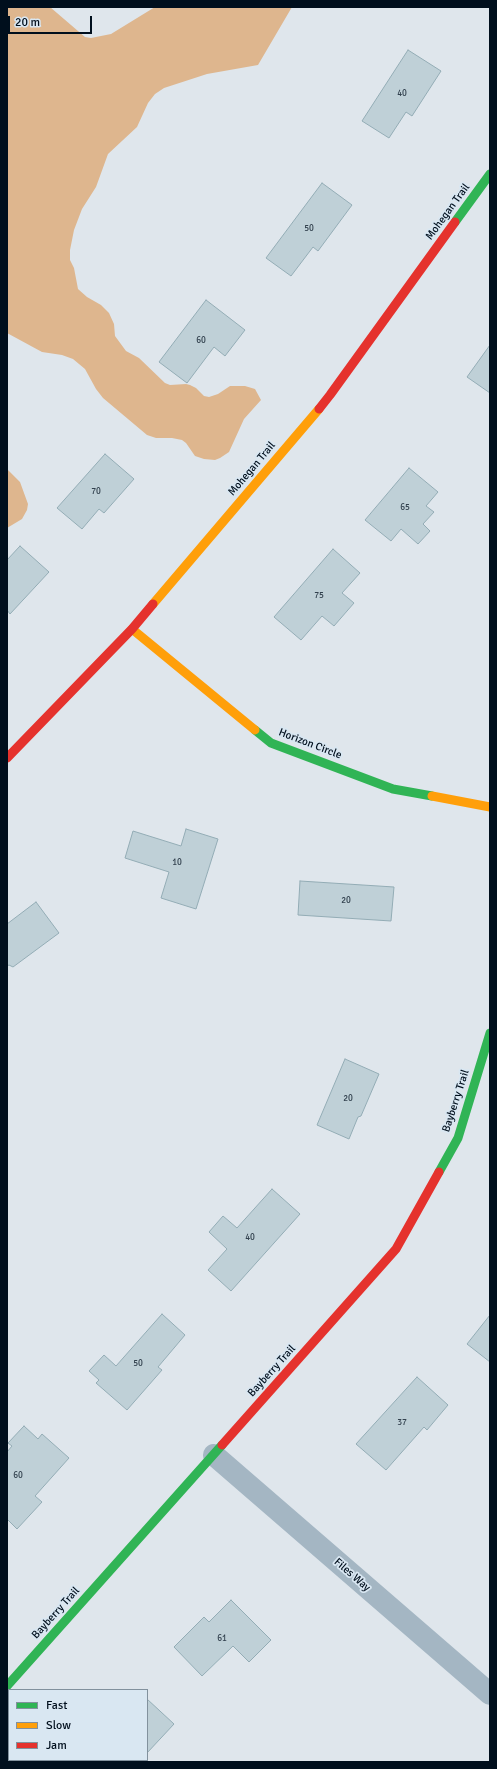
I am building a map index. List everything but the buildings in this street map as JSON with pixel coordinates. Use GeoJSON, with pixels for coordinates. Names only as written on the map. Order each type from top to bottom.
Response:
{"type":"FeatureCollection","features":[{"type":"Feature","properties":{"kind":"street","name":"Mohegan Trail"},"geometry":{"type":"LineString","coordinates":[[7,758],[132,629],[330,395],[490,174]]}},
{"type":"Feature","properties":{"kind":"street","name":"Horizon Circle"},"geometry":{"type":"LineString","coordinates":[[132,629],[271,743],[393,789],[490,807]]}},
{"type":"Feature","properties":{"kind":"street","name":"Bayberry Trail"},"geometry":{"type":"LineString","coordinates":[[7,1686],[396,1249],[458,1138],[490,1033]]}},
{"type":"Feature","properties":{"kind":"street","name":"Files Way"},"geometry":{"type":"LineString","coordinates":[[214,1455],[490,1694]]}},
{"type":"Feature","properties":{"kind":"shaded area"},"geometry":{"type":"Polygon","coordinates":[[[7,7],[50,7],[85,37],[91,38],[111,34],[155,7],[292,7],[258,65],[207,74],[164,88],[155,94],[148,103],[137,127],[108,154],[96,187],[82,209],[74,230],[70,250],[70,260],[74,268],[78,289],[87,297],[101,305],[109,313],[114,324],[115,336],[126,351],[139,358],[165,383],[170,385],[190,385],[196,388],[204,396],[209,397],[218,394],[230,386],[245,386],[255,389],[261,400],[244,419],[229,452],[220,458],[215,460],[204,459],[195,456],[186,443],[182,440],[172,438],[156,438],[147,435],[103,398],[96,389],[85,369],[73,359],[62,355],[42,352],[7,333],[7,7]]]}},
{"type":"Feature","properties":{"kind":"shaded area"},"geometry":{"type":"Polygon","coordinates":[[[7,469],[20,482],[28,504],[27,510],[22,519],[7,528],[7,469]]]}},
{"type":"Feature","properties":{"kind":"traffic: fast"},"geometry":{"type":"LineString","coordinates":[[455,222],[490,174]]}},
{"type":"Feature","properties":{"kind":"traffic: fast"},"geometry":{"type":"LineString","coordinates":[[255,730],[271,743],[393,789],[432,796]]}},
{"type":"Feature","properties":{"kind":"traffic: fast"},"geometry":{"type":"LineString","coordinates":[[439,1172],[458,1138],[490,1033]]}},
{"type":"Feature","properties":{"kind":"traffic: fast"},"geometry":{"type":"LineString","coordinates":[[7,1686],[222,1445]]}},
{"type":"Feature","properties":{"kind":"traffic: slow"},"geometry":{"type":"LineString","coordinates":[[153,604],[319,409]]}},
{"type":"Feature","properties":{"kind":"traffic: slow"},"geometry":{"type":"LineString","coordinates":[[132,629],[255,730]]}},
{"type":"Feature","properties":{"kind":"traffic: slow"},"geometry":{"type":"LineString","coordinates":[[432,796],[490,807]]}},
{"type":"Feature","properties":{"kind":"traffic: jam"},"geometry":{"type":"LineString","coordinates":[[319,409],[455,222]]}},
{"type":"Feature","properties":{"kind":"traffic: jam"},"geometry":{"type":"LineString","coordinates":[[7,758],[132,629],[153,604]]}},
{"type":"Feature","properties":{"kind":"traffic: jam"},"geometry":{"type":"LineString","coordinates":[[222,1445],[396,1249],[439,1172]]}}]}
